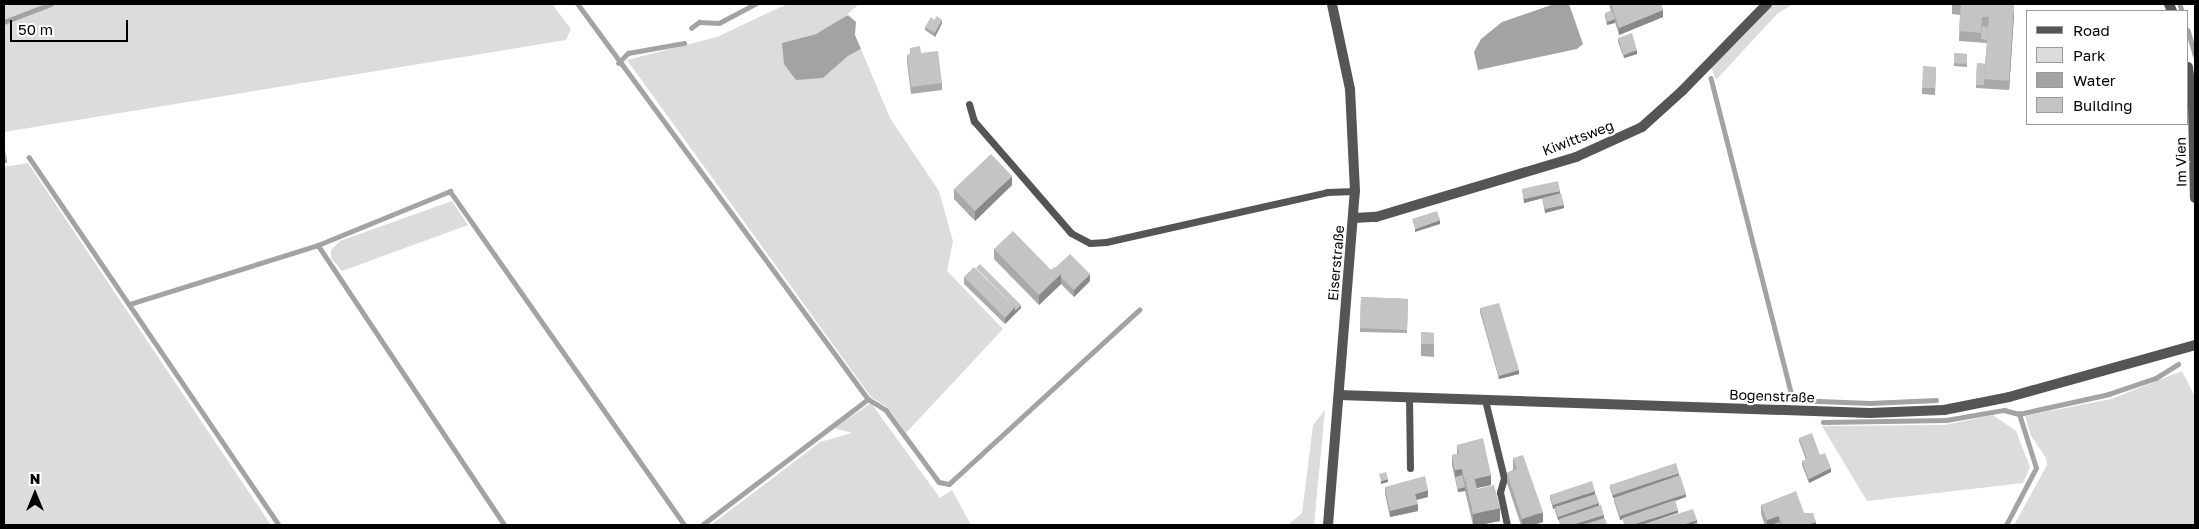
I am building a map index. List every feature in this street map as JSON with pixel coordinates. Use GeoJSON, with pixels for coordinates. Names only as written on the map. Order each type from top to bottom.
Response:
{"type":"FeatureCollection","features":[{"type":"Feature","properties":{"kind":"street","name":"Eiserstraße"},"geometry":{"type":"LineString","coordinates":[[1328,525],[1355,191],[1350,89],[1332,4]]}},
{"type":"Feature","properties":{"kind":"street","name":"Kiwittsweg"},"geometry":{"type":"LineString","coordinates":[[1354,218],[1376,217],[1576,157],[1642,127],[1682,92],[1767,4]]}},
{"type":"Feature","properties":{"kind":"street","name":"Im Vien"},"geometry":{"type":"LineString","coordinates":[[2189,74],[2194,106],[2195,198]]}},
{"type":"Feature","properties":{"kind":"street","name":"Bogenstraße"},"geometry":{"type":"LineString","coordinates":[[1338,395],[1870,413],[1944,410],[2008,398],[2195,344]]}},
{"type":"Feature","properties":{"kind":"lane"},"geometry":{"type":"LineString","coordinates":[[969,104],[974,121],[1071,233],[1090,243],[1106,242],[1327,192],[1355,191]]}},
{"type":"Feature","properties":{"kind":"lane"},"geometry":{"type":"LineString","coordinates":[[1409,398],[1410,468]]}},
{"type":"Feature","properties":{"kind":"lane"},"geometry":{"type":"LineString","coordinates":[[1485,400],[1504,478],[1500,492],[1507,525]]}},
{"type":"Feature","properties":{"kind":"green space"},"geometry":{"type":"Polygon","coordinates":[[[4,4],[552,4],[571,29],[566,40],[4,132],[4,4]]]}},
{"type":"Feature","properties":{"kind":"green space"},"geometry":{"type":"Polygon","coordinates":[[[787,4],[859,4],[839,22],[816,34],[782,43],[823,78],[848,56],[861,49],[890,118],[939,191],[953,241],[947,271],[1003,329],[906,433],[887,407],[871,397],[627,60],[717,37],[787,4]]]}},
{"type":"Feature","properties":{"kind":"green space"},"geometry":{"type":"Polygon","coordinates":[[[1772,4],[1793,4],[1777,14],[1716,80],[1711,67],[1772,4]]]}},
{"type":"Feature","properties":{"kind":"green space"},"geometry":{"type":"Polygon","coordinates":[[[28,163],[271,525],[4,525],[4,167],[28,163]]]}},
{"type":"Feature","properties":{"kind":"green space"},"geometry":{"type":"Polygon","coordinates":[[[452,201],[468,225],[342,271],[331,258],[331,250],[340,241],[452,201]]]}},
{"type":"Feature","properties":{"kind":"green space"},"geometry":{"type":"Polygon","coordinates":[[[2182,371],[2195,397],[2195,525],[2014,525],[2047,465],[2046,458],[2031,436],[2025,416],[2111,399],[2182,371]]]}},
{"type":"Feature","properties":{"kind":"green space"},"geometry":{"type":"Polygon","coordinates":[[[871,403],[940,498],[952,490],[971,525],[711,525],[820,442],[852,433],[834,428],[871,403]]]}},
{"type":"Feature","properties":{"kind":"green space"},"geometry":{"type":"Polygon","coordinates":[[[1325,410],[1314,525],[1288,525],[1302,513],[1313,425],[1325,410]]]}},
{"type":"Feature","properties":{"kind":"green space"},"geometry":{"type":"Polygon","coordinates":[[[1993,415],[2016,431],[2030,467],[2023,483],[1867,501],[1822,426],[1945,425],[1993,415]]]}},
{"type":"Feature","properties":{"kind":"water"},"geometry":{"type":"Polygon","coordinates":[[[1554,4],[1569,4],[1583,44],[1577,49],[1478,70],[1474,52],[1481,39],[1502,22],[1554,4]]]}},
{"type":"Feature","properties":{"kind":"water"},"geometry":{"type":"Polygon","coordinates":[[[848,15],[856,22],[855,35],[861,49],[848,56],[823,78],[796,80],[784,64],[782,43],[816,34],[848,15]]]}},
{"type":"Feature","properties":{"kind":"building"},"geometry":{"type":"Polygon","coordinates":[[[1611,4],[1661,4],[1663,10],[1619,28],[1611,4]]]}},
{"type":"Feature","properties":{"kind":"building"},"geometry":{"type":"Polygon","coordinates":[[[1952,4],[2014,4],[2009,81],[1984,79],[1989,17],[1982,17],[1981,33],[1959,31],[1961,5],[1952,4]]]}},
{"type":"Feature","properties":{"kind":"building"},"geometry":{"type":"Polygon","coordinates":[[[1612,11],[1615,19],[1607,22],[1605,13],[1612,11]]]}},
{"type":"Feature","properties":{"kind":"building"},"geometry":{"type":"Polygon","coordinates":[[[937,16],[942,20],[935,33],[925,27],[931,17],[934,20],[937,16]]]}},
{"type":"Feature","properties":{"kind":"building"},"geometry":{"type":"Polygon","coordinates":[[[1982,26],[1988,27],[1987,40],[1981,39],[1982,26]]]}},
{"type":"Feature","properties":{"kind":"building"},"geometry":{"type":"Polygon","coordinates":[[[1632,33],[1637,50],[1624,55],[1618,38],[1632,33]]]}},
{"type":"Feature","properties":{"kind":"building"},"geometry":{"type":"Polygon","coordinates":[[[920,46],[921,53],[938,51],[942,83],[911,87],[907,55],[911,54],[910,48],[920,46]]]}},
{"type":"Feature","properties":{"kind":"building"},"geometry":{"type":"Polygon","coordinates":[[[1954,53],[1967,54],[1967,64],[1954,63],[1954,53]]]}},
{"type":"Feature","properties":{"kind":"building"},"geometry":{"type":"Polygon","coordinates":[[[1977,63],[1985,64],[1984,85],[1976,85],[1977,63]]]}},
{"type":"Feature","properties":{"kind":"building"},"geometry":{"type":"Polygon","coordinates":[[[1923,66],[1936,67],[1935,88],[1922,88],[1923,66]]]}},
{"type":"Feature","properties":{"kind":"building"},"geometry":{"type":"Polygon","coordinates":[[[4,150],[7,159],[4,160],[4,150]]]}},
{"type":"Feature","properties":{"kind":"building"},"geometry":{"type":"Polygon","coordinates":[[[991,154],[1012,176],[975,211],[954,189],[991,154]]]}},
{"type":"Feature","properties":{"kind":"building"},"geometry":{"type":"Polygon","coordinates":[[[1558,181],[1560,191],[1524,199],[1522,189],[1558,181]]]}},
{"type":"Feature","properties":{"kind":"building"},"geometry":{"type":"Polygon","coordinates":[[[1561,193],[1564,205],[1545,209],[1542,198],[1561,193]]]}},
{"type":"Feature","properties":{"kind":"building"},"geometry":{"type":"Polygon","coordinates":[[[1437,211],[1440,220],[1415,229],[1412,219],[1437,211]]]}},
{"type":"Feature","properties":{"kind":"building"},"geometry":{"type":"Polygon","coordinates":[[[1013,231],[1051,270],[1054,267],[1061,274],[1039,295],[994,249],[1013,231]]]}},
{"type":"Feature","properties":{"kind":"building"},"geometry":{"type":"Polygon","coordinates":[[[1070,254],[1090,274],[1074,290],[1055,268],[1070,254]]]}},
{"type":"Feature","properties":{"kind":"building"},"geometry":{"type":"Polygon","coordinates":[[[980,264],[1021,305],[1015,311],[1015,307],[976,268],[980,264]]]}},
{"type":"Feature","properties":{"kind":"building"},"geometry":{"type":"Polygon","coordinates":[[[974,267],[1015,307],[1005,318],[964,277],[974,267]]]}},
{"type":"Feature","properties":{"kind":"building"},"geometry":{"type":"Polygon","coordinates":[[[1361,297],[1408,299],[1407,330],[1360,328],[1361,297]]]}},
{"type":"Feature","properties":{"kind":"building"},"geometry":{"type":"Polygon","coordinates":[[[1499,303],[1519,370],[1499,376],[1480,308],[1499,303]]]}},
{"type":"Feature","properties":{"kind":"building"},"geometry":{"type":"Polygon","coordinates":[[[1421,332],[1434,333],[1434,344],[1421,344],[1421,332]]]}},
{"type":"Feature","properties":{"kind":"building"},"geometry":{"type":"Polygon","coordinates":[[[1812,433],[1820,455],[1825,453],[1831,468],[1809,479],[1802,461],[1807,459],[1799,438],[1812,433]]]}},
{"type":"Feature","properties":{"kind":"building"},"geometry":{"type":"Polygon","coordinates":[[[1483,438],[1491,475],[1475,479],[1474,476],[1465,478],[1465,481],[1462,469],[1455,470],[1452,455],[1459,454],[1457,445],[1483,438]]]}},
{"type":"Feature","properties":{"kind":"building"},"geometry":{"type":"Polygon","coordinates":[[[1523,455],[1543,512],[1522,519],[1507,473],[1517,469],[1513,458],[1523,455]]]}},
{"type":"Feature","properties":{"kind":"building"},"geometry":{"type":"Polygon","coordinates":[[[1676,463],[1679,473],[1613,495],[1610,485],[1676,463]]]}},
{"type":"Feature","properties":{"kind":"building"},"geometry":{"type":"Polygon","coordinates":[[[1386,472],[1388,479],[1381,481],[1379,474],[1386,472]]]}},
{"type":"Feature","properties":{"kind":"building"},"geometry":{"type":"Polygon","coordinates":[[[1462,475],[1465,487],[1458,489],[1455,477],[1462,475]]]}},
{"type":"Feature","properties":{"kind":"building"},"geometry":{"type":"Polygon","coordinates":[[[1680,475],[1686,494],[1620,516],[1614,498],[1680,475]]]}},
{"type":"Feature","properties":{"kind":"building"},"geometry":{"type":"Polygon","coordinates":[[[1425,476],[1428,490],[1415,494],[1418,504],[1390,511],[1385,487],[1425,476]]]}},
{"type":"Feature","properties":{"kind":"building"},"geometry":{"type":"Polygon","coordinates":[[[1474,476],[1477,489],[1494,485],[1500,508],[1473,514],[1465,478],[1474,476]]]}},
{"type":"Feature","properties":{"kind":"building"},"geometry":{"type":"Polygon","coordinates":[[[1592,481],[1595,491],[1553,505],[1550,495],[1592,481]]]}},
{"type":"Feature","properties":{"kind":"building"},"geometry":{"type":"Polygon","coordinates":[[[1796,491],[1804,513],[1813,513],[1816,522],[1807,525],[1782,525],[1779,516],[1767,520],[1761,505],[1796,491]]]}},
{"type":"Feature","properties":{"kind":"building"},"geometry":{"type":"Polygon","coordinates":[[[1596,494],[1599,503],[1558,517],[1555,507],[1596,494]]]}},
{"type":"Feature","properties":{"kind":"building"},"geometry":{"type":"Polygon","coordinates":[[[1675,500],[1678,510],[1632,525],[1625,525],[1623,518],[1675,500]]]}},
{"type":"Feature","properties":{"kind":"building"},"geometry":{"type":"Polygon","coordinates":[[[1601,505],[1604,515],[1572,525],[1561,525],[1559,519],[1601,505]]]}},
{"type":"Feature","properties":{"kind":"building"},"geometry":{"type":"Polygon","coordinates":[[[1693,509],[1697,520],[1681,525],[1642,525],[1693,509]]]}},
{"type":"Feature","properties":{"kind":"building"},"geometry":{"type":"Polygon","coordinates":[[[1605,518],[1607,525],[1582,525],[1605,518]]]}},
{"type":"Feature","properties":{"kind":"waterway"},"geometry":{"type":"LineString","coordinates":[[4,22],[51,4]]}},
{"type":"Feature","properties":{"kind":"waterway"},"geometry":{"type":"LineString","coordinates":[[578,4],[868,399],[886,410],[939,482],[949,484],[1139,310]]}},
{"type":"Feature","properties":{"kind":"waterway"},"geometry":{"type":"LineString","coordinates":[[691,28],[699,22],[719,23],[755,4]]}},
{"type":"Feature","properties":{"kind":"waterway"},"geometry":{"type":"LineString","coordinates":[[2180,4],[2182,10]]}},
{"type":"Feature","properties":{"kind":"waterway"},"geometry":{"type":"LineString","coordinates":[[2189,34],[2195,55]]}},
{"type":"Feature","properties":{"kind":"waterway"},"geometry":{"type":"LineString","coordinates":[[618,63],[628,53],[684,43]]}},
{"type":"Feature","properties":{"kind":"waterway"},"geometry":{"type":"LineString","coordinates":[[1711,78],[1793,400],[1870,403],[1936,400]]}},
{"type":"Feature","properties":{"kind":"waterway"},"geometry":{"type":"LineString","coordinates":[[29,157],[279,525]]}},
{"type":"Feature","properties":{"kind":"waterway"},"geometry":{"type":"LineString","coordinates":[[130,304],[318,245],[450,191],[685,525]]}},
{"type":"Feature","properties":{"kind":"waterway"},"geometry":{"type":"LineString","coordinates":[[318,245],[505,525]]}},
{"type":"Feature","properties":{"kind":"waterway"},"geometry":{"type":"LineString","coordinates":[[2006,525],[2036,468],[2019,414],[2109,394],[2156,378],[2178,364]]}},
{"type":"Feature","properties":{"kind":"waterway"},"geometry":{"type":"LineString","coordinates":[[702,525],[868,399]]}},
{"type":"Feature","properties":{"kind":"waterway"},"geometry":{"type":"LineString","coordinates":[[1823,422],[1946,420],[2004,410],[2019,414]]}}]}
